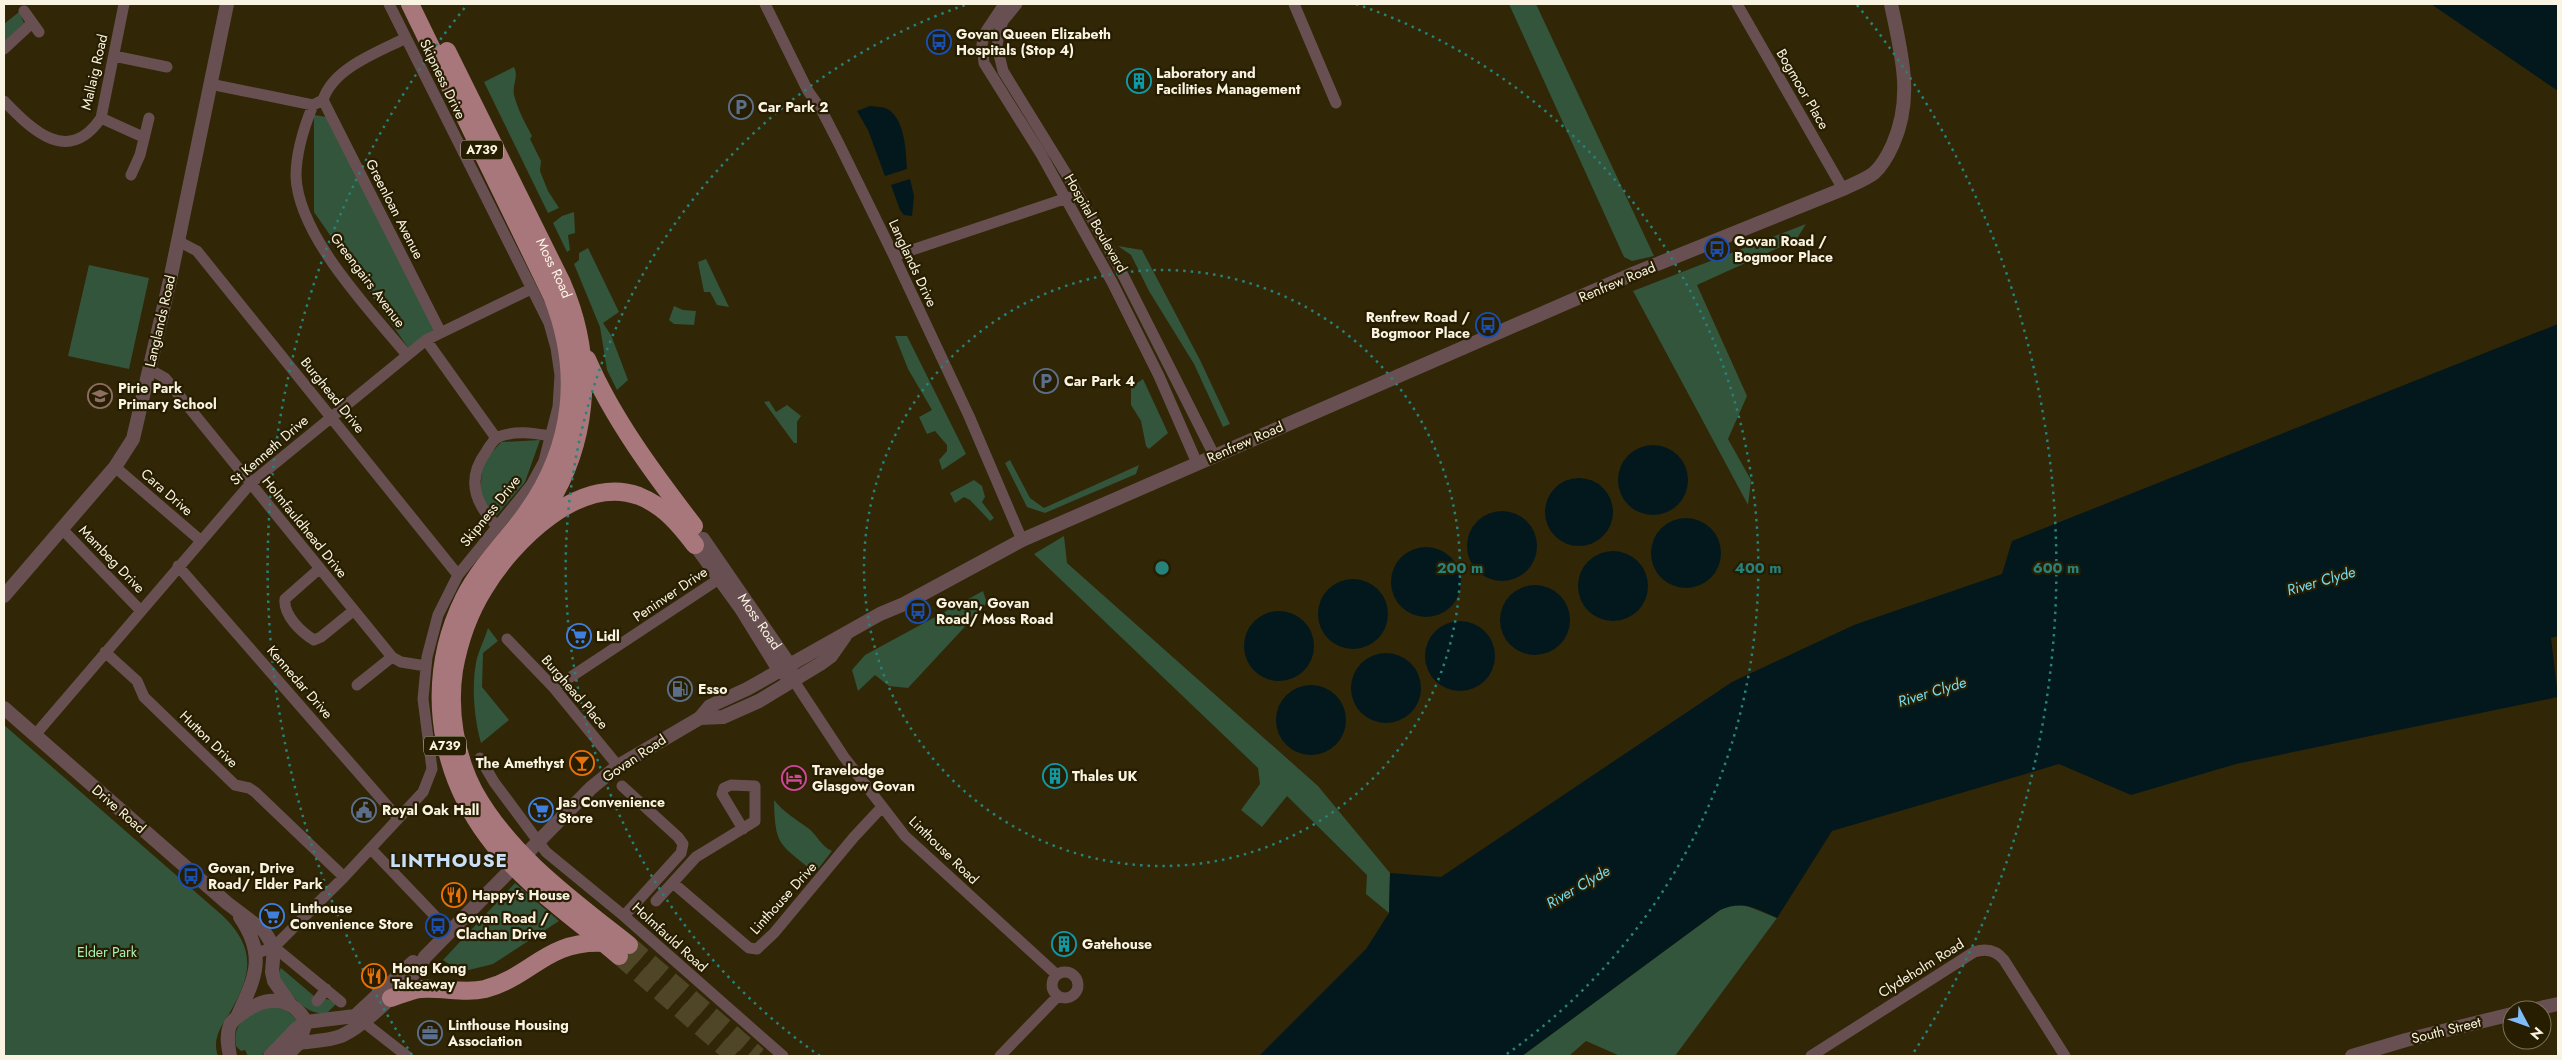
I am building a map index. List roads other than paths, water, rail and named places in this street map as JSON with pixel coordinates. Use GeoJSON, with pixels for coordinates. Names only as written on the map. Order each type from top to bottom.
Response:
{"type":"FeatureCollection","features":[{"type":"Feature","properties":{"kind":"main road"},"geometry":{"type":"LineString","coordinates":[[405,4],[434,52]]}},
{"type":"Feature","properties":{"kind":"main road","name":"Moss Road"},"geometry":{"type":"LineString","coordinates":[[410,4],[552,296],[566,335],[570,362],[570,396],[565,436],[549,477],[528,511],[491,557],[464,598],[446,649],[439,701],[444,744],[464,798],[488,838],[525,876],[604,943]]}},
{"type":"Feature","properties":{"kind":"main road","name":"Moss Road"},"geometry":{"type":"LineString","coordinates":[[424,4],[562,283],[572,308],[582,347],[583,409],[574,450],[556,492],[544,512],[520,540]]}},
{"type":"Feature","properties":{"kind":"main road"},"geometry":{"type":"LineString","coordinates":[[582,347],[604,395],[699,542]]}},
{"type":"Feature","properties":{"kind":"main road"},"geometry":{"type":"LineString","coordinates":[[520,540],[564,508],[580,500],[619,492],[637,496],[660,507],[699,542]]}},
{"type":"Feature","properties":{"kind":"main road","name":"A739"},"geometry":{"type":"LineString","coordinates":[[520,540],[484,588],[466,625],[454,670],[453,718],[456,740],[474,790],[503,834],[533,866],[624,950],[604,943]]}},
{"type":"Feature","properties":{"kind":"main road"},"geometry":{"type":"LineString","coordinates":[[391,998],[420,989],[472,991],[485,989],[572,944],[604,943]]}},
{"type":"Feature","properties":{"kind":"street","name":"Mallaig Road"},"geometry":{"type":"LineString","coordinates":[[4,101],[42,137],[64,141],[84,135],[93,129],[101,118],[124,4]]}},
{"type":"Feature","properties":{"kind":"street","name":"Langlands Road"},"geometry":{"type":"LineString","coordinates":[[4,596],[115,467],[133,440],[178,241],[227,4]]}},
{"type":"Feature","properties":{"kind":"street","name":"Skipness Drive"},"geometry":{"type":"LineString","coordinates":[[274,947],[371,849],[423,792],[432,769],[423,699],[426,666],[438,615],[458,575],[531,485],[544,461],[558,407],[560,375],[556,348],[549,324],[389,4]]}},
{"type":"Feature","properties":{"kind":"street","name":"Langlands Drive"},"geometry":{"type":"LineString","coordinates":[[765,4],[808,91],[822,111],[840,144],[894,256],[977,433],[1022,540]]}},
{"type":"Feature","properties":{"kind":"street","name":"Hospital Boulevard"},"geometry":{"type":"LineString","coordinates":[[1004,4],[986,31],[982,44],[984,63],[1041,154],[1117,290],[1159,376],[1197,463]]}},
{"type":"Feature","properties":{"kind":"street","name":"Hospital Boulevard"},"geometry":{"type":"LineString","coordinates":[[1017,4],[1003,21],[999,33],[997,46],[1003,71],[1078,193],[1119,267],[1214,456]]}},
{"type":"Feature","properties":{"kind":"street"},"geometry":{"type":"LineString","coordinates":[[1294,4],[1336,102]]}},
{"type":"Feature","properties":{"kind":"street","name":"Bogmoor Place"},"geometry":{"type":"LineString","coordinates":[[1737,4],[1843,189]]}},
{"type":"Feature","properties":{"kind":"street","name":"Renfrew Road"},"geometry":{"type":"LineString","coordinates":[[1022,540],[1635,273],[1843,189],[1875,172],[1889,153],[1899,130],[1904,108],[1906,86],[1891,4]]}},
{"type":"Feature","properties":{"kind":"street"},"geometry":{"type":"LineString","coordinates":[[4,49],[35,27],[24,11]]}},
{"type":"Feature","properties":{"kind":"street","name":"Greengairs Avenue"},"geometry":{"type":"LineString","coordinates":[[406,38],[344,73],[327,87],[300,144],[296,175],[299,200],[305,216],[346,281],[407,356]]}},
{"type":"Feature","properties":{"kind":"street"},"geometry":{"type":"LineString","coordinates":[[114,56],[156,60],[167,67]]}},
{"type":"Feature","properties":{"kind":"street"},"geometry":{"type":"LineString","coordinates":[[210,84],[318,103]]}},
{"type":"Feature","properties":{"kind":"street","name":"Greenloan Avenue"},"geometry":{"type":"LineString","coordinates":[[318,103],[440,331]]}},
{"type":"Feature","properties":{"kind":"street"},"geometry":{"type":"LineString","coordinates":[[101,118],[143,138]]}},
{"type":"Feature","properties":{"kind":"street"},"geometry":{"type":"LineString","coordinates":[[131,176],[140,155],[149,118]]}},
{"type":"Feature","properties":{"kind":"street"},"geometry":{"type":"LineString","coordinates":[[894,256],[1078,193]]}},
{"type":"Feature","properties":{"kind":"street","name":"Burghead Drive"},"geometry":{"type":"LineString","coordinates":[[178,241],[191,246],[197,251],[458,575]]}},
{"type":"Feature","properties":{"kind":"street","name":"St Kenneth Drive"},"geometry":{"type":"LineString","coordinates":[[35,735],[250,483],[426,340],[440,331],[531,289]]}},
{"type":"Feature","properties":{"kind":"street"},"geometry":{"type":"LineString","coordinates":[[426,340],[496,438]]}},
{"type":"Feature","properties":{"kind":"street","name":"Holmfauldhead Drive"},"geometry":{"type":"LineString","coordinates":[[149,369],[165,378],[392,657]]}},
{"type":"Feature","properties":{"kind":"street"},"geometry":{"type":"LineString","coordinates":[[498,526],[485,513],[477,500],[474,481],[476,469],[496,438],[510,433],[528,432],[551,436]]}},
{"type":"Feature","properties":{"kind":"street","name":"Cara Drive"},"geometry":{"type":"LineString","coordinates":[[115,467],[200,540]]}},
{"type":"Feature","properties":{"kind":"street","name":"Mambeg Drive"},"geometry":{"type":"LineString","coordinates":[[62,529],[140,610]]}},
{"type":"Feature","properties":{"kind":"street","name":"Govan Road"},"geometry":{"type":"LineString","coordinates":[[359,1018],[391,998],[421,966],[425,958],[534,845],[591,788],[618,766],[700,718],[710,706],[747,689],[804,655],[1022,540]]}},
{"type":"Feature","properties":{"kind":"street"},"geometry":{"type":"LineString","coordinates":[[699,542],[794,681]]}},
{"type":"Feature","properties":{"kind":"street","name":"Kennedar Drive"},"geometry":{"type":"LineString","coordinates":[[178,566],[398,818]]}},
{"type":"Feature","properties":{"kind":"street"},"geometry":{"type":"LineString","coordinates":[[319,569],[285,599],[284,607],[288,614],[305,634],[314,640],[321,637],[353,611]]}},
{"type":"Feature","properties":{"kind":"street","name":"Peninver Drive"},"geometry":{"type":"LineString","coordinates":[[554,688],[723,576]]}},
{"type":"Feature","properties":{"kind":"street"},"geometry":{"type":"LineString","coordinates":[[700,718],[723,717],[759,701],[794,681],[831,656],[848,632]]}},
{"type":"Feature","properties":{"kind":"street","name":"Burghead Place"},"geometry":{"type":"LineString","coordinates":[[507,639],[554,688],[618,766]]}},
{"type":"Feature","properties":{"kind":"street","name":"Hutton Drive"},"geometry":{"type":"LineString","coordinates":[[106,652],[137,681],[144,697],[235,785],[249,788],[255,792],[344,877]]}},
{"type":"Feature","properties":{"kind":"street"},"geometry":{"type":"LineString","coordinates":[[357,685],[392,657],[400,662],[426,666]]}},
{"type":"Feature","properties":{"kind":"street","name":"Linthouse Road"},"geometry":{"type":"LineString","coordinates":[[794,681],[844,757],[905,836],[1057,975],[1064,972],[1072,973],[1078,984],[1072,996],[1067,998],[1058,996]]}},
{"type":"Feature","properties":{"kind":"street","name":"Drive Road"},"geometry":{"type":"LineString","coordinates":[[4,708],[235,910],[264,932],[274,947],[341,1002]]}},
{"type":"Feature","properties":{"kind":"street","name":"Holmfauld Road"},"geometry":{"type":"LineString","coordinates":[[480,758],[534,845],[546,852],[624,916],[783,1056]]}},
{"type":"Feature","properties":{"kind":"street"},"geometry":{"type":"LineString","coordinates":[[622,786],[678,837],[683,844],[681,853],[624,916]]}},
{"type":"Feature","properties":{"kind":"street","name":"Linthouse Drive"},"geometry":{"type":"LineString","coordinates":[[673,883],[749,948],[757,948],[774,933],[854,837],[882,807]]}},
{"type":"Feature","properties":{"kind":"street"},"geometry":{"type":"LineString","coordinates":[[656,901],[696,858],[743,830]]}},
{"type":"Feature","properties":{"kind":"street"},"geometry":{"type":"LineString","coordinates":[[371,849],[436,917]]}},
{"type":"Feature","properties":{"kind":"street","name":"Drive Road"},"geometry":{"type":"LineString","coordinates":[[235,910],[250,931],[257,953]]}},
{"type":"Feature","properties":{"kind":"street"},"geometry":{"type":"LineString","coordinates":[[230,1056],[228,1034],[231,1025],[238,1016],[256,967],[257,953],[274,947],[272,972],[274,981],[290,1004],[306,1022]]}},
{"type":"Feature","properties":{"kind":"street","name":"Clydeholm Road"},"geometry":{"type":"LineString","coordinates":[[1810,1056],[1974,952],[1986,949],[1996,953],[2004,960],[2064,1056]]}},
{"type":"Feature","properties":{"kind":"street","name":"Govan Road"},"geometry":{"type":"LineString","coordinates":[[300,1043],[341,1036],[416,959],[425,958]]}},
{"type":"Feature","properties":{"kind":"street"},"geometry":{"type":"LineString","coordinates":[[1000,1056],[1058,996],[1053,988],[1057,975]]}},
{"type":"Feature","properties":{"kind":"street"},"geometry":{"type":"LineString","coordinates":[[317,1001],[326,990]]}},
{"type":"Feature","properties":{"kind":"street"},"geometry":{"type":"LineString","coordinates":[[238,1016],[257,1003],[265,1001],[282,1000],[290,1004]]}},
{"type":"Feature","properties":{"kind":"street","name":"South Street"},"geometry":{"type":"LineString","coordinates":[[2352,1056],[2406,1040],[2502,1016]]}},
{"type":"Feature","properties":{"kind":"street"},"geometry":{"type":"LineString","coordinates":[[270,1056],[296,1029],[306,1022],[359,1018],[406,1056]]}},
{"type":"Feature","properties":{"kind":"street"},"geometry":{"type":"LineString","coordinates":[[286,1056],[300,1043],[306,1022]]}},
{"type":"Feature","properties":{"kind":"water"},"geometry":{"type":"Polygon","coordinates":[[[2431,4],[2558,4],[2558,91],[2431,4]]]}},
{"type":"Feature","properties":{"kind":"water"},"geometry":{"type":"Polygon","coordinates":[[[870,106],[887,109],[898,121],[904,137],[907,169],[885,176],[868,130],[857,111],[870,106]]]}},
{"type":"Feature","properties":{"kind":"water"},"geometry":{"type":"Polygon","coordinates":[[[910,179],[914,196],[912,216],[904,215],[900,210],[891,185],[910,179]]]}},
{"type":"Feature","properties":{"kind":"water","name":"River Clyde"},"geometry":{"type":"Polygon","coordinates":[[[2558,324],[2558,636],[2551,638],[2558,697],[2236,764],[2131,795],[2059,764],[1832,831],[1777,918],[1749,906],[1735,906],[1720,910],[1522,1056],[1259,1056],[1366,949],[1389,913],[1390,873],[1441,877],[1732,682],[1854,625],[2002,574],[2012,541],[2558,324]]]}},
{"type":"Feature","properties":{"kind":"water"},"geometry":{"type":"Polygon","coordinates":[[[1653,445],[1666,448],[1678,455],[1685,467],[1688,480],[1685,493],[1678,505],[1666,512],[1653,515],[1640,512],[1628,505],[1621,493],[1618,480],[1621,467],[1628,455],[1640,448],[1653,445]]]}},
{"type":"Feature","properties":{"kind":"water"},"geometry":{"type":"Polygon","coordinates":[[[1572,478],[1586,478],[1598,483],[1608,493],[1613,505],[1613,519],[1608,531],[1598,541],[1586,546],[1572,546],[1560,541],[1550,531],[1545,519],[1545,505],[1550,493],[1560,483],[1572,478]]]}},
{"type":"Feature","properties":{"kind":"water"},"geometry":{"type":"Polygon","coordinates":[[[1502,511],[1515,514],[1527,521],[1534,533],[1537,546],[1534,559],[1527,571],[1515,578],[1502,581],[1489,578],[1477,571],[1470,559],[1467,546],[1470,533],[1477,521],[1489,514],[1502,511]]]}},
{"type":"Feature","properties":{"kind":"water"},"geometry":{"type":"Polygon","coordinates":[[[1693,518],[1706,524],[1715,533],[1719,539],[1721,553],[1719,567],[1711,578],[1700,586],[1679,588],[1672,586],[1661,578],[1653,567],[1651,546],[1653,539],[1661,528],[1672,520],[1693,518]]]}},
{"type":"Feature","properties":{"kind":"water"},"geometry":{"type":"Polygon","coordinates":[[[1426,547],[1439,550],[1451,557],[1458,569],[1461,582],[1458,595],[1451,607],[1439,614],[1426,617],[1413,614],[1401,607],[1394,595],[1391,582],[1394,569],[1401,557],[1413,550],[1426,547]]]}},
{"type":"Feature","properties":{"kind":"water"},"geometry":{"type":"Polygon","coordinates":[[[1613,551],[1626,554],[1638,561],[1645,573],[1648,586],[1645,599],[1638,611],[1626,618],[1613,621],[1600,618],[1588,611],[1581,599],[1578,586],[1581,573],[1588,561],[1600,554],[1613,551]]]}},
{"type":"Feature","properties":{"kind":"water"},"geometry":{"type":"Polygon","coordinates":[[[1353,579],[1366,582],[1378,589],[1385,601],[1388,614],[1385,627],[1378,639],[1366,646],[1353,649],[1340,646],[1328,639],[1321,627],[1318,614],[1321,601],[1328,589],[1340,582],[1353,579]]]}},
{"type":"Feature","properties":{"kind":"water"},"geometry":{"type":"Polygon","coordinates":[[[1528,585],[1542,585],[1555,591],[1564,600],[1570,613],[1568,633],[1560,645],[1542,655],[1528,655],[1515,649],[1506,640],[1500,627],[1500,613],[1506,600],[1515,591],[1528,585]]]}},
{"type":"Feature","properties":{"kind":"water"},"geometry":{"type":"Polygon","coordinates":[[[1286,611],[1299,617],[1308,626],[1312,632],[1314,646],[1312,660],[1304,671],[1293,679],[1272,681],[1265,679],[1254,671],[1246,660],[1244,639],[1246,632],[1254,621],[1265,613],[1286,611]]]}},
{"type":"Feature","properties":{"kind":"water"},"geometry":{"type":"Polygon","coordinates":[[[1460,621],[1473,624],[1485,631],[1492,643],[1495,656],[1492,669],[1485,681],[1473,688],[1460,691],[1447,688],[1435,681],[1428,669],[1425,656],[1428,643],[1435,631],[1447,624],[1460,621]]]}},
{"type":"Feature","properties":{"kind":"water"},"geometry":{"type":"Polygon","coordinates":[[[1379,653],[1393,653],[1406,659],[1415,668],[1421,681],[1419,701],[1411,713],[1393,723],[1379,723],[1366,717],[1357,708],[1351,695],[1351,681],[1357,668],[1366,659],[1379,653]]]}},
{"type":"Feature","properties":{"kind":"water"},"geometry":{"type":"Polygon","coordinates":[[[1311,685],[1324,688],[1336,695],[1343,707],[1346,720],[1343,733],[1336,745],[1324,752],[1311,755],[1298,752],[1286,745],[1279,733],[1276,720],[1279,707],[1286,695],[1298,688],[1311,685]]]}},
{"type":"Feature","properties":{"kind":"tunnel"},"geometry":{"type":"LineString","coordinates":[[629,945],[758,1056]]}},
{"type":"Feature","properties":{"kind":"tunnel"},"geometry":{"type":"LineString","coordinates":[[619,956],[734,1056]]}},
{"type":"Feature","properties":{"kind":"place","name":"Govan Queen Elizabeth Hospitals (Stop 4)"},"geometry":{"type":"Point","coordinates":[939,42]}},
{"type":"Feature","properties":{"kind":"place","name":"Laboratory and Facilities Management"},"geometry":{"type":"Point","coordinates":[1139,81]}},
{"type":"Feature","properties":{"kind":"place","name":"Car Park 2"},"geometry":{"type":"Point","coordinates":[741,107]}},
{"type":"Feature","properties":{"kind":"place","name":"Govan Road / Bogmoor Place"},"geometry":{"type":"Point","coordinates":[1717,249]}},
{"type":"Feature","properties":{"kind":"place","name":"Renfrew Road / Bogmoor Place"},"geometry":{"type":"Point","coordinates":[1488,325]}},
{"type":"Feature","properties":{"kind":"place","name":"Car Park 4"},"geometry":{"type":"Point","coordinates":[1046,381]}},
{"type":"Feature","properties":{"kind":"place","name":"Pirie Park Primary School"},"geometry":{"type":"Point","coordinates":[100,396]}},
{"type":"Feature","properties":{"kind":"place","name":"Govan, Govan Road/ Moss Road"},"geometry":{"type":"Point","coordinates":[918,611]}},
{"type":"Feature","properties":{"kind":"place","name":"Lidl"},"geometry":{"type":"Point","coordinates":[579,636]}},
{"type":"Feature","properties":{"kind":"place","name":"Esso"},"geometry":{"type":"Point","coordinates":[680,689]}},
{"type":"Feature","properties":{"kind":"place","name":"The Amethyst"},"geometry":{"type":"Point","coordinates":[582,763]}},
{"type":"Feature","properties":{"kind":"place","name":"Thales UK"},"geometry":{"type":"Point","coordinates":[1055,776]}},
{"type":"Feature","properties":{"kind":"place","name":"Travelodge Glasgow Govan"},"geometry":{"type":"Point","coordinates":[794,778]}},
{"type":"Feature","properties":{"kind":"place","name":"Royal Oak Hall"},"geometry":{"type":"Point","coordinates":[364,810]}},
{"type":"Feature","properties":{"kind":"place","name":"Jas Convenience Store"},"geometry":{"type":"Point","coordinates":[541,810]}},
{"type":"Feature","properties":{"kind":"place","name":"Govan, Drive Road/ Elder Park"},"geometry":{"type":"Point","coordinates":[191,876]}},
{"type":"Feature","properties":{"kind":"place","name":"Happy's House"},"geometry":{"type":"Point","coordinates":[454,895]}},
{"type":"Feature","properties":{"kind":"place","name":"Linthouse Convenience Store"},"geometry":{"type":"Point","coordinates":[272,916]}},
{"type":"Feature","properties":{"kind":"place","name":"Govan Road / Clachan Drive"},"geometry":{"type":"Point","coordinates":[438,926]}},
{"type":"Feature","properties":{"kind":"place","name":"Gatehouse"},"geometry":{"type":"Point","coordinates":[1064,944]}},
{"type":"Feature","properties":{"kind":"place","name":"Hong Kong Takeaway"},"geometry":{"type":"Point","coordinates":[374,976]}},
{"type":"Feature","properties":{"kind":"place","name":"Linthouse Housing Association"},"geometry":{"type":"Point","coordinates":[430,1033]}},
{"type":"Feature","properties":{"kind":"district","name":"LINTHOUSE"},"geometry":{"type":"Point","coordinates":[449,860]}},
{"type":"Feature","properties":{"kind":"park label","name":"Elder Park"},"geometry":{"type":"Point","coordinates":[107,952]}}]}
